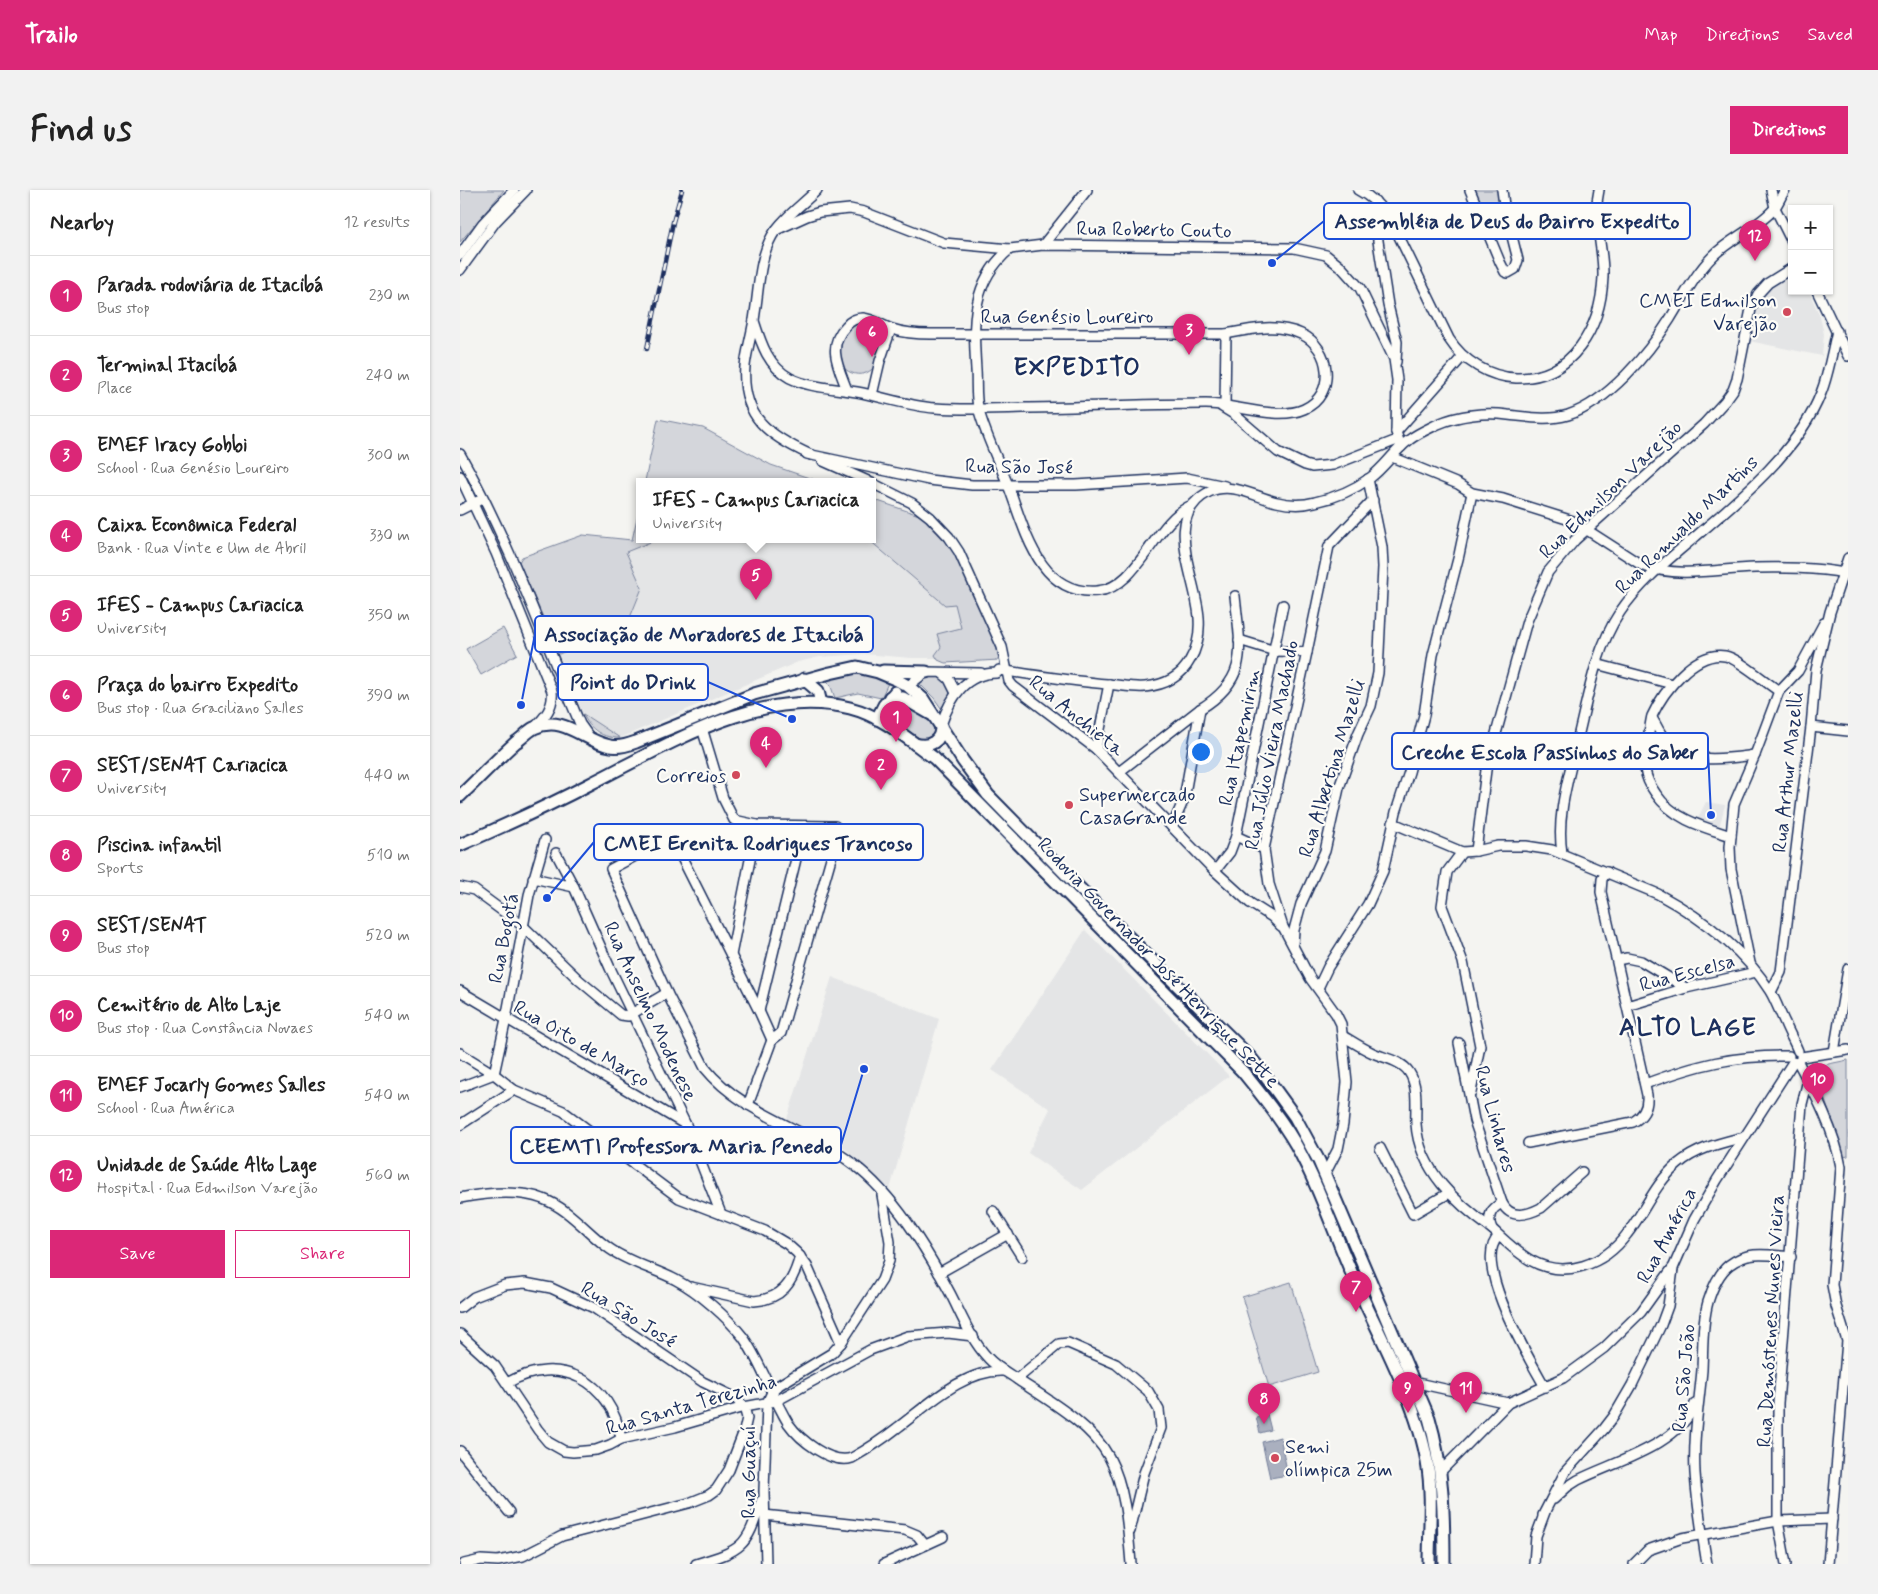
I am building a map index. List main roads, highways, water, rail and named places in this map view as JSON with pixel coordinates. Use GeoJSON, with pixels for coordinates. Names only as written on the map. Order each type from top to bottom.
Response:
{"type":"FeatureCollection","features":[{"type":"Feature","properties":{"kind":"main road"},"geometry":{"type":"LineString","coordinates":[[460,796],[511,747],[534,728],[547,724],[562,724],[592,740],[609,746],[629,744],[729,703],[804,679],[857,668],[878,672],[926,672]]}},
{"type":"Feature","properties":{"kind":"main road","name":"Rodovia Governador José Henrique Sette"},"geometry":{"type":"LineString","coordinates":[[878,672],[908,686],[923,699],[963,761],[988,795],[1250,1057],[1295,1117],[1325,1174],[1429,1418],[1440,1472],[1444,1564]]}},
{"type":"Feature","properties":{"kind":"main road"},"geometry":{"type":"LineString","coordinates":[[804,679],[818,691],[821,703]]}},
{"type":"Feature","properties":{"kind":"main road"},"geometry":{"type":"LineString","coordinates":[[877,719],[898,689],[908,686]]}},
{"type":"Feature","properties":{"kind":"main road"},"geometry":{"type":"LineString","coordinates":[[890,698],[903,698],[938,721],[939,739],[925,745],[913,743]]}},
{"type":"Feature","properties":{"kind":"main road","name":"Rodovia Governador José Henrique Sette"},"geometry":{"type":"LineString","coordinates":[[460,845],[540,809],[702,728],[762,710],[798,704],[821,703],[852,709],[877,719],[934,758],[1243,1072],[1269,1105],[1296,1145],[1401,1381],[1423,1443],[1428,1464],[1431,1519],[1429,1564]]}},
{"type":"Feature","properties":{"kind":"water"},"geometry":{"type":"Polygon","coordinates":[[[1267,1414],[1271,1430],[1260,1433],[1256,1417],[1267,1414]]]}},
{"type":"Feature","properties":{"kind":"water","name":"Semi olímpica 25m"},"geometry":{"type":"Polygon","coordinates":[[[1280,1437],[1288,1475],[1270,1478],[1262,1442],[1280,1437]]]}},
{"type":"Feature","properties":{"kind":"railway"},"geometry":{"type":"LineString","coordinates":[[647,349],[673,222],[682,190]]}},
{"type":"Feature","properties":{"kind":"place","name":"Unidade de Saúde Alto Lage"},"geometry":{"type":"Point","coordinates":[1755,261]}},
{"type":"Feature","properties":{"kind":"place","name":"Assembléia de Deus do Bairro Expedito"},"geometry":{"type":"Point","coordinates":[1272,263]}},
{"type":"Feature","properties":{"kind":"place","name":"CMEI Edmilson Varejão"},"geometry":{"type":"Point","coordinates":[1787,312]}},
{"type":"Feature","properties":{"kind":"place","name":"EMEF Iracy Gobbi"},"geometry":{"type":"Point","coordinates":[1189,355]}},
{"type":"Feature","properties":{"kind":"place","name":"Praça do bairro Expedito"},"geometry":{"type":"Point","coordinates":[872,357]}},
{"type":"Feature","properties":{"kind":"place","name":"IFES - Campus Cariacica"},"geometry":{"type":"Point","coordinates":[756,600]}},
{"type":"Feature","properties":{"kind":"place","name":"Associação de Moradores de Itacibá"},"geometry":{"type":"Point","coordinates":[521,705]}},
{"type":"Feature","properties":{"kind":"place","name":"Point do Drink"},"geometry":{"type":"Point","coordinates":[792,719]}},
{"type":"Feature","properties":{"kind":"place","name":"Parada rodoviária de Itacibá"},"geometry":{"type":"Point","coordinates":[896,742]}},
{"type":"Feature","properties":{"kind":"place","name":"Caixa Econômica Federal"},"geometry":{"type":"Point","coordinates":[766,768]}},
{"type":"Feature","properties":{"kind":"place","name":"Correios"},"geometry":{"type":"Point","coordinates":[736,775]}},
{"type":"Feature","properties":{"kind":"place","name":"Terminal Itacibá"},"geometry":{"type":"Point","coordinates":[881,790]}},
{"type":"Feature","properties":{"kind":"place","name":"Supermercado CasaGrande"},"geometry":{"type":"Point","coordinates":[1069,805]}},
{"type":"Feature","properties":{"kind":"place","name":"Creche Escola Passinhos do Saber"},"geometry":{"type":"Point","coordinates":[1711,815]}},
{"type":"Feature","properties":{"kind":"place","name":"CMEI Erenita Rodrigues Trancoso"},"geometry":{"type":"Point","coordinates":[547,898]}},
{"type":"Feature","properties":{"kind":"place","name":"CEEMTI Professora Maria Penedo"},"geometry":{"type":"Point","coordinates":[864,1069]}},
{"type":"Feature","properties":{"kind":"place","name":"Cemitério de Alto Laje"},"geometry":{"type":"Point","coordinates":[1818,1104]}},
{"type":"Feature","properties":{"kind":"place","name":"SEST/SENAT Cariacica"},"geometry":{"type":"Point","coordinates":[1356,1312]}},
{"type":"Feature","properties":{"kind":"place","name":"SEST/SENAT"},"geometry":{"type":"Point","coordinates":[1408,1413]}},
{"type":"Feature","properties":{"kind":"place","name":"EMEF Jocarly Gomes Salles"},"geometry":{"type":"Point","coordinates":[1466,1413]}},
{"type":"Feature","properties":{"kind":"place","name":"Piscina infantil"},"geometry":{"type":"Point","coordinates":[1264,1424]}},
{"type":"Feature","properties":{"kind":"place","name":"Semi olímpica 25m"},"geometry":{"type":"Point","coordinates":[1275,1458]}},
{"type":"Feature","properties":{"kind":"district","name":"EXPEDITO"},"geometry":{"type":"Point","coordinates":[1077,366]}},
{"type":"Feature","properties":{"kind":"district","name":"ALTO LAGE"},"geometry":{"type":"Point","coordinates":[1688,1026]}}]}
